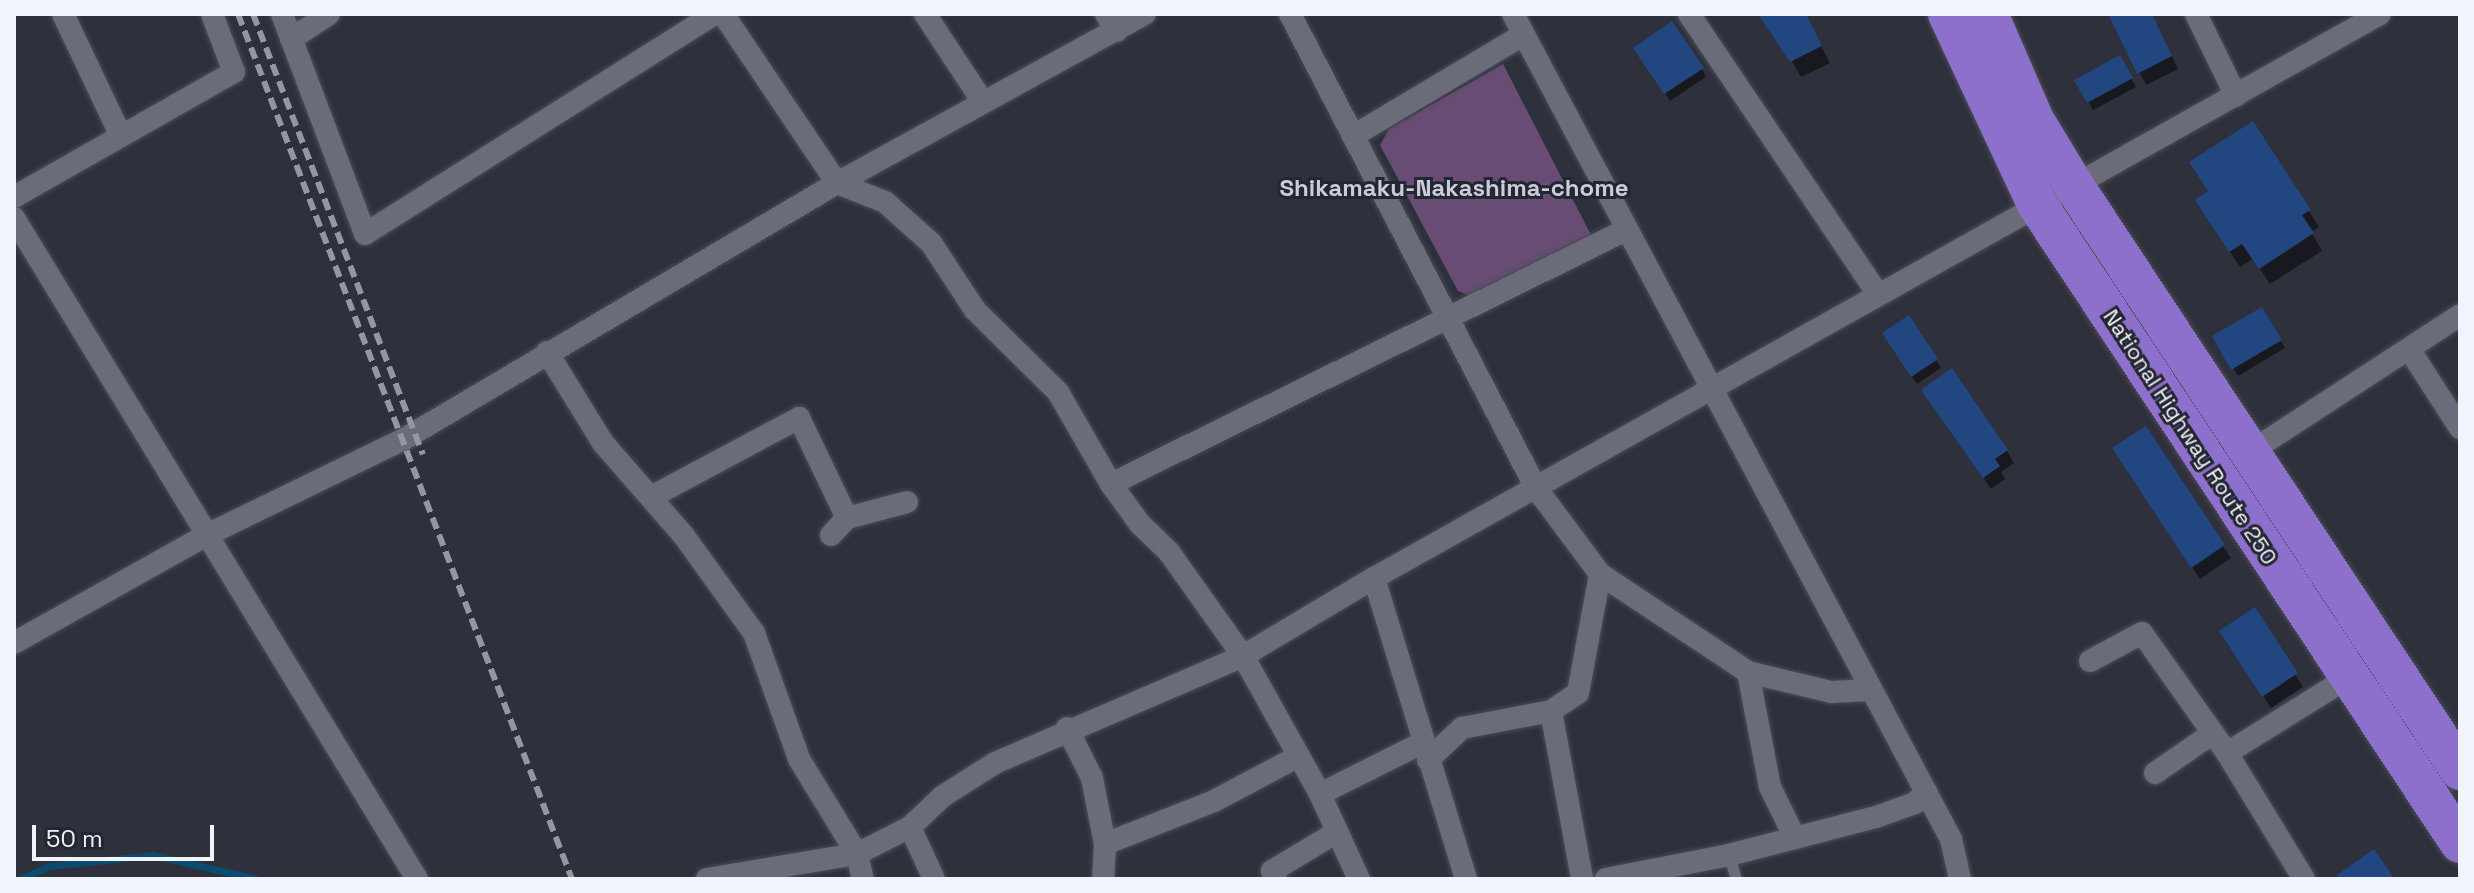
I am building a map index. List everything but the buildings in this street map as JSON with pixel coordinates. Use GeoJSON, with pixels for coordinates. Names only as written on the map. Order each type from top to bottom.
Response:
{"type":"FeatureCollection","features":[{"type":"Feature","properties":{"kind":"highway","name":"National Highway Route 250"},"geometry":{"type":"LineString","coordinates":[[1948,14],[2037,204],[2460,843]]}},
{"type":"Feature","properties":{"kind":"highway","name":"National Highway Route 250"},"geometry":{"type":"LineString","coordinates":[[1988,14],[2034,120],[2074,186],[2460,770]]}},
{"type":"Feature","properties":{"kind":"street"},"geometry":{"type":"LineString","coordinates":[[63,14],[121,136]]}},
{"type":"Feature","properties":{"kind":"street"},"geometry":{"type":"LineString","coordinates":[[14,197],[234,72],[212,14]]}},
{"type":"Feature","properties":{"kind":"street"},"geometry":{"type":"LineString","coordinates":[[282,14],[365,234],[714,14]]}},
{"type":"Feature","properties":{"kind":"street"},"geometry":{"type":"LineString","coordinates":[[291,39],[329,14]]}},
{"type":"Feature","properties":{"kind":"street"},"geometry":{"type":"LineString","coordinates":[[723,14],[837,183],[885,202],[931,243],[975,310],[1058,392],[1092,443],[1111,484],[1140,524],[1169,552],[1243,656],[1320,794],[1359,879]]}},
{"type":"Feature","properties":{"kind":"street"},"geometry":{"type":"LineString","coordinates":[[925,14],[983,102]]}},
{"type":"Feature","properties":{"kind":"street"},"geometry":{"type":"LineString","coordinates":[[14,643],[205,536],[404,439],[837,183],[983,102],[1112,22],[1145,14]]}},
{"type":"Feature","properties":{"kind":"street"},"geometry":{"type":"LineString","coordinates":[[1290,14],[1536,488],[1600,574],[1748,672],[1831,692],[1871,690]]}},
{"type":"Feature","properties":{"kind":"street"},"geometry":{"type":"LineString","coordinates":[[1513,14],[1951,839],[1960,879]]}},
{"type":"Feature","properties":{"kind":"street"},"geometry":{"type":"LineString","coordinates":[[1689,14],[1877,293]]}},
{"type":"Feature","properties":{"kind":"street"},"geometry":{"type":"LineString","coordinates":[[2196,14],[2236,96]]}},
{"type":"Feature","properties":{"kind":"street"},"geometry":{"type":"LineString","coordinates":[[707,879],[857,854],[910,827],[943,796],[982,771],[1067,728],[1132,706],[1243,656],[1374,578],[1712,392],[1877,293],[2380,14]]}},
{"type":"Feature","properties":{"kind":"street"},"geometry":{"type":"LineString","coordinates":[[1353,136],[1523,35]]}},
{"type":"Feature","properties":{"kind":"street"},"geometry":{"type":"LineString","coordinates":[[14,218],[205,536],[417,879]]}},
{"type":"Feature","properties":{"kind":"street"},"geometry":{"type":"LineString","coordinates":[[1111,484],[1626,230]]}},
{"type":"Feature","properties":{"kind":"street"},"geometry":{"type":"LineString","coordinates":[[2250,452],[2460,315]]}},
{"type":"Feature","properties":{"kind":"street"},"geometry":{"type":"LineString","coordinates":[[2409,349],[2460,428]]}},
{"type":"Feature","properties":{"kind":"street"},"geometry":{"type":"LineString","coordinates":[[547,352],[603,443],[651,497],[754,633],[799,759],[857,854],[863,879]]}},
{"type":"Feature","properties":{"kind":"street"},"geometry":{"type":"LineString","coordinates":[[651,497],[799,418],[839,527],[907,502]]}},
{"type":"Feature","properties":{"kind":"street"},"geometry":{"type":"LineString","coordinates":[[1320,794],[1425,752],[1462,728],[1551,711],[1578,693],[1600,574]]}},
{"type":"Feature","properties":{"kind":"street"},"geometry":{"type":"LineString","coordinates":[[1374,578],[1460,877]]}},
{"type":"Feature","properties":{"kind":"street"},"geometry":{"type":"LineString","coordinates":[[2090,661],[2142,633],[2227,753],[2304,879]]}},
{"type":"Feature","properties":{"kind":"street"},"geometry":{"type":"LineString","coordinates":[[1748,672],[1770,787],[1795,838]]}},
{"type":"Feature","properties":{"kind":"street"},"geometry":{"type":"LineString","coordinates":[[2227,753],[2349,677]]}},
{"type":"Feature","properties":{"kind":"street"},"geometry":{"type":"LineString","coordinates":[[1551,711],[1582,879]]}},
{"type":"Feature","properties":{"kind":"street"},"geometry":{"type":"LineString","coordinates":[[1067,728],[1092,778],[1105,844],[1103,879]]}},
{"type":"Feature","properties":{"kind":"street"},"geometry":{"type":"LineString","coordinates":[[2155,773],[2213,733]]}},
{"type":"Feature","properties":{"kind":"street"},"geometry":{"type":"LineString","coordinates":[[1105,844],[1214,801],[1297,757]]}},
{"type":"Feature","properties":{"kind":"street"},"geometry":{"type":"LineString","coordinates":[[1606,879],[1729,855],[1876,817],[1915,803],[1926,792]]}},
{"type":"Feature","properties":{"kind":"street"},"geometry":{"type":"LineString","coordinates":[[910,827],[934,879]]}},
{"type":"Feature","properties":{"kind":"street"},"geometry":{"type":"LineString","coordinates":[[1276,879],[1272,871],[1337,832]]}},
{"type":"Feature","properties":{"kind":"lane"},"geometry":{"type":"LineString","coordinates":[[1729,855],[1736,879]]}},
{"type":"Feature","properties":{"kind":"shaded area"},"geometry":{"type":"Polygon","coordinates":[[[1503,64],[1591,235],[1473,297],[1458,291],[1380,145],[1389,129],[1503,64]]]}},
{"type":"Feature","properties":{"kind":"waterway"},"geometry":{"type":"LineString","coordinates":[[20,879],[49,866],[153,855],[257,879]]}},
{"type":"Feature","properties":{"kind":"railway"},"geometry":{"type":"LineString","coordinates":[[238,14],[572,879]]}},
{"type":"Feature","properties":{"kind":"railway"},"geometry":{"type":"LineString","coordinates":[[253,14],[423,454]]}},
{"type":"Feature","properties":{"kind":"district","name":"Shikamaku-Nakashima-chome"},"geometry":{"type":"Point","coordinates":[1454,188]}}]}
